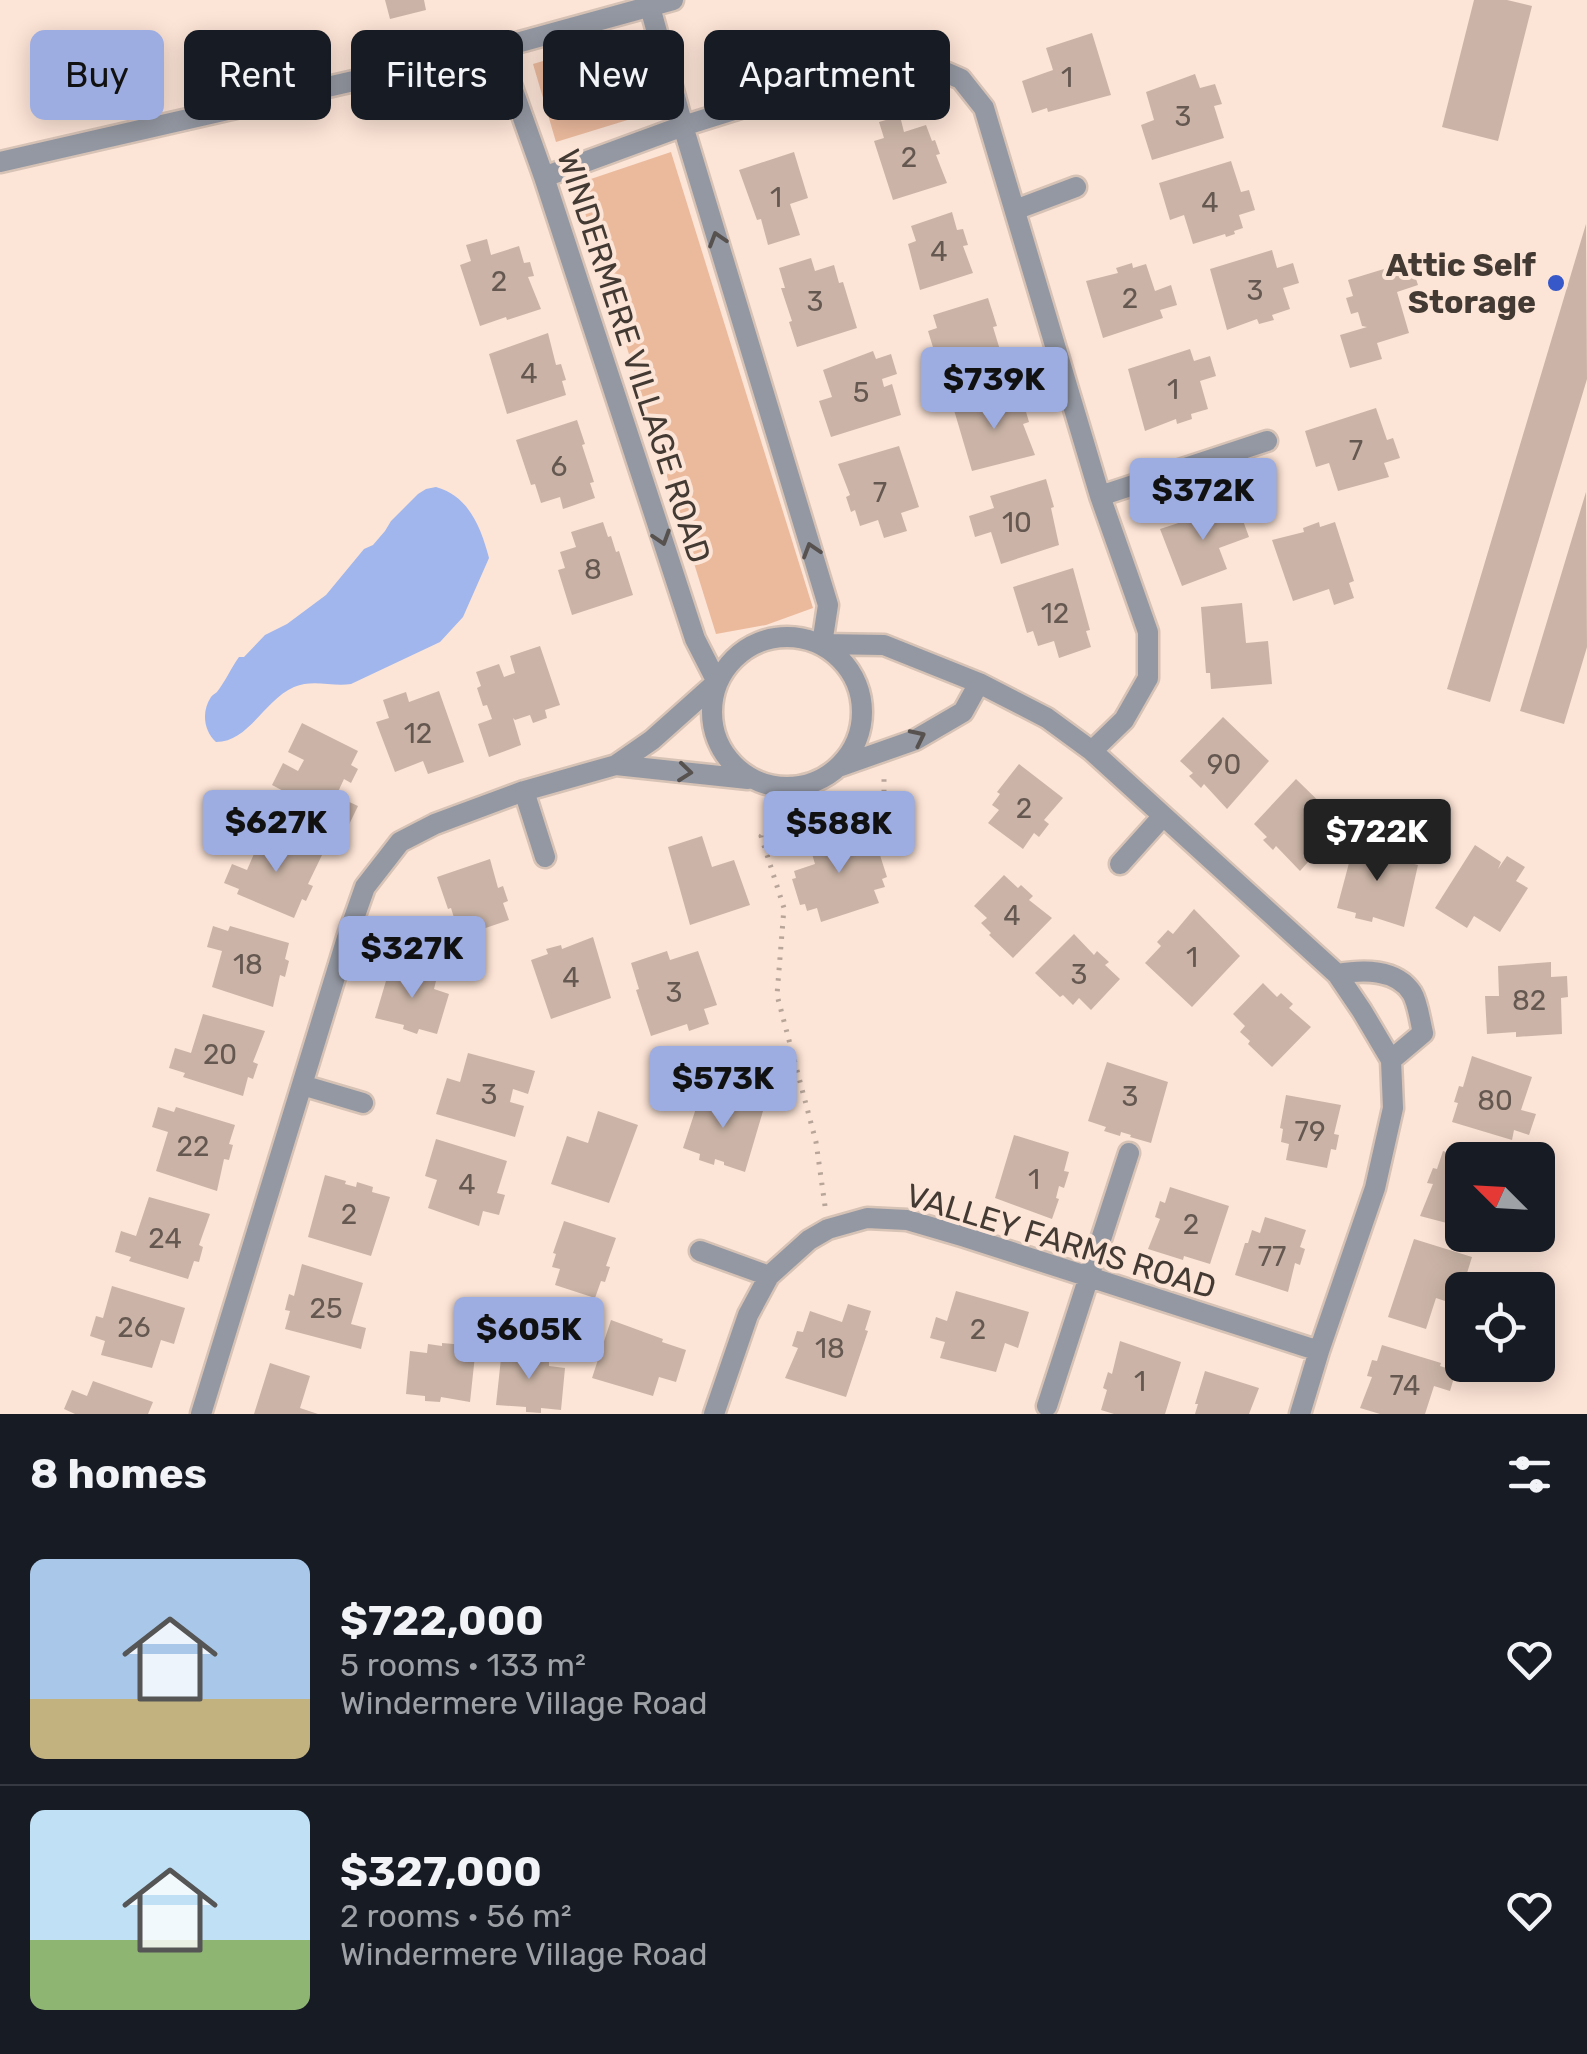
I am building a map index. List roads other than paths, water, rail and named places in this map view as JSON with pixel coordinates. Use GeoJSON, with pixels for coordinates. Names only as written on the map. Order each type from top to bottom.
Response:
{"type":"FeatureCollection","features":[{"type":"Feature","properties":{"kind":"street"},"geometry":{"type":"LineString","coordinates":[[523,41],[672,0]]}},
{"type":"Feature","properties":{"kind":"street"},"geometry":{"type":"LineString","coordinates":[[650,7],[828,605],[822,644]]}},
{"type":"Feature","properties":{"kind":"street"},"geometry":{"type":"LineString","coordinates":[[544,177],[683,126],[884,64],[922,62],[961,79],[984,108],[1100,496],[1148,632],[1148,678],[1124,720],[1092,751]]}},
{"type":"Feature","properties":{"kind":"street"},"geometry":{"type":"LineString","coordinates":[[0,162],[351,82]]}},
{"type":"Feature","properties":{"kind":"street","name":"WINDERMERE VILLAGE ROAD"},"geometry":{"type":"LineString","coordinates":[[523,118],[695,639],[717,682],[712,704],[713,727],[721,748],[735,767],[753,780]]}},
{"type":"Feature","properties":{"kind":"street"},"geometry":{"type":"LineString","coordinates":[[1014,210],[1076,188]]}},
{"type":"Feature","properties":{"kind":"street"},"geometry":{"type":"LineString","coordinates":[[1100,496],[1266,441]]}},
{"type":"Feature","properties":{"kind":"street"},"geometry":{"type":"LineString","coordinates":[[202,1414],[346,938],[365,887],[400,842],[435,824],[524,791],[616,764],[652,740],[717,682],[731,660],[751,645],[774,637],[799,636],[822,644],[842,658],[856,678],[862,701],[862,725],[854,748],[839,767]]}},
{"type":"Feature","properties":{"kind":"street"},"geometry":{"type":"LineString","coordinates":[[822,644],[884,645],[979,683],[1047,718],[1092,751],[1337,974],[1362,1011],[1391,1060],[1393,1108],[1376,1188],[1300,1414]]}},
{"type":"Feature","properties":{"kind":"street"},"geometry":{"type":"LineString","coordinates":[[616,764],[798,787],[820,780],[839,767],[916,740],[964,712],[979,683]]}},
{"type":"Feature","properties":{"kind":"street"},"geometry":{"type":"LineString","coordinates":[[524,791],[544,857]]}},
{"type":"Feature","properties":{"kind":"street"},"geometry":{"type":"LineString","coordinates":[[1120,864],[1163,816]]}},
{"type":"Feature","properties":{"kind":"street"},"geometry":{"type":"LineString","coordinates":[[1337,974],[1363,970],[1392,976],[1412,993],[1423,1033],[1391,1060]]}},
{"type":"Feature","properties":{"kind":"street"},"geometry":{"type":"LineString","coordinates":[[302,1085],[363,1103]]}},
{"type":"Feature","properties":{"kind":"street"},"geometry":{"type":"LineString","coordinates":[[1047,1406],[1129,1153]]}},
{"type":"Feature","properties":{"kind":"street","name":"VALLEY FARMS ROAD"},"geometry":{"type":"LineString","coordinates":[[714,1414],[748,1316],[769,1276],[828,1228],[867,1218],[907,1220],[1319,1351]]}},
{"type":"Feature","properties":{"kind":"street"},"geometry":{"type":"LineString","coordinates":[[700,1251],[769,1276]]}},
{"type":"Feature","properties":{"kind":"water"},"geometry":{"type":"Polygon","coordinates":[[[436,487],[457,498],[472,515],[489,558],[463,617],[440,642],[351,684],[294,687],[238,735],[216,742],[207,727],[206,709],[239,657],[326,595],[418,494],[436,487]]]}},
{"type":"Feature","properties":{"kind":"place","name":"Attic Self Storage"},"geometry":{"type":"Point","coordinates":[1556,283]}}]}
